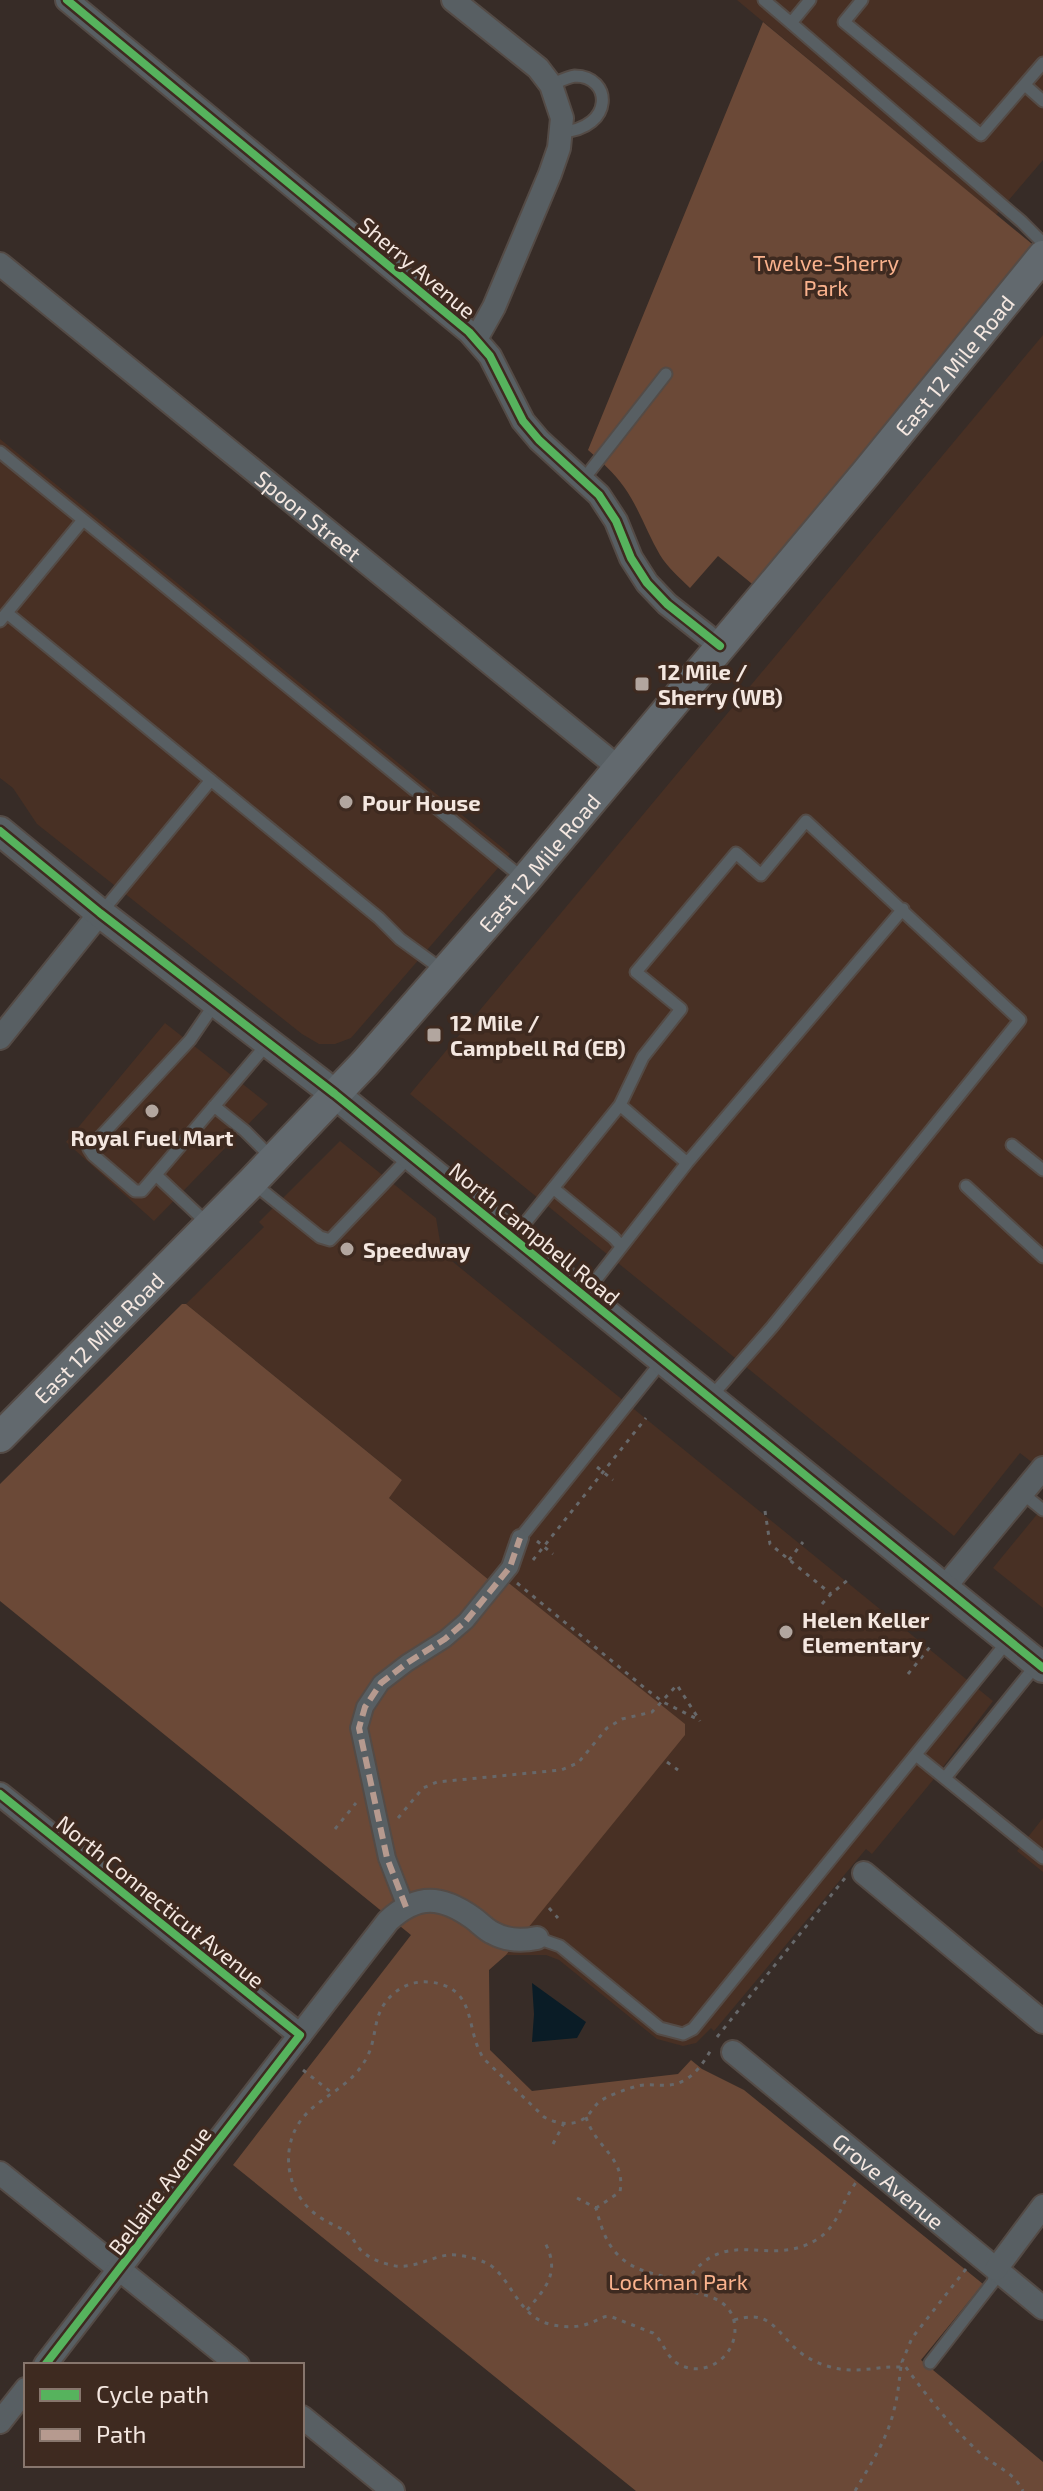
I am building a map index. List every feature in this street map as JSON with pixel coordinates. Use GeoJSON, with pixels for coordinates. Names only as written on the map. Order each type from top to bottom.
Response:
{"type":"FeatureCollection","features":[{"type":"Feature","properties":{"kind":"main road","name":"East 12 Mile Road"},"geometry":{"type":"LineString","coordinates":[[0,1437],[252,1182],[445,972],[867,472],[1043,256]]}},
{"type":"Feature","properties":{"kind":"street","name":"Sherry Avenue"},"geometry":{"type":"LineString","coordinates":[[67,0],[476,339],[499,371],[523,421],[539,440],[599,495],[616,521],[631,558],[647,583],[667,604],[720,646]]}},
{"type":"Feature","properties":{"kind":"street"},"geometry":{"type":"LineString","coordinates":[[453,0],[538,68],[555,95],[562,132],[550,174],[494,307],[476,339]]}},
{"type":"Feature","properties":{"kind":"street","name":"Spoon Street"},"geometry":{"type":"LineString","coordinates":[[0,264],[619,768]]}},
{"type":"Feature","properties":{"kind":"street","name":"North Campbell Road"},"geometry":{"type":"LineString","coordinates":[[0,831],[100,913],[411,1155],[1040,1666]]}},
{"type":"Feature","properties":{"kind":"street"},"geometry":{"type":"LineString","coordinates":[[0,1038],[100,913]]}},
{"type":"Feature","properties":{"kind":"street"},"geometry":{"type":"LineString","coordinates":[[944,1588],[1043,1468]]}},
{"type":"Feature","properties":{"kind":"street"},"geometry":{"type":"LineString","coordinates":[[406,1907],[393,1877],[382,1836],[359,1728],[365,1707],[381,1683],[466,1621],[510,1567],[522,1535]]}},
{"type":"Feature","properties":{"kind":"street","name":"North Connecticut Avenue"},"geometry":{"type":"LineString","coordinates":[[0,1794],[300,2035]]}},
{"type":"Feature","properties":{"kind":"street"},"geometry":{"type":"LineString","coordinates":[[856,1873],[1043,2022]]}},
{"type":"Feature","properties":{"kind":"street"},"geometry":{"type":"LineString","coordinates":[[300,2035],[388,1921],[406,1907],[423,1901],[441,1901],[462,1910],[494,1934],[510,1939],[537,1938]]}},
{"type":"Feature","properties":{"kind":"street","name":"Bellaire Avenue"},"geometry":{"type":"LineString","coordinates":[[47,2363],[300,2035]]}},
{"type":"Feature","properties":{"kind":"street","name":"Grove Avenue"},"geometry":{"type":"LineString","coordinates":[[733,2052],[1043,2308]]}},
{"type":"Feature","properties":{"kind":"street"},"geometry":{"type":"LineString","coordinates":[[0,2173],[236,2363]]}},
{"type":"Feature","properties":{"kind":"street"},"geometry":{"type":"LineString","coordinates":[[996,2269],[1043,2206]]}},
{"type":"Feature","properties":{"kind":"street"},"geometry":{"type":"LineString","coordinates":[[0,2422],[24,2392]]}},
{"type":"Feature","properties":{"kind":"street"},"geometry":{"type":"LineString","coordinates":[[304,2419],[393,2491]]}},
{"type":"Feature","properties":{"kind":"lane"},"geometry":{"type":"LineString","coordinates":[[764,0],[1043,243]]}},
{"type":"Feature","properties":{"kind":"lane"},"geometry":{"type":"LineString","coordinates":[[791,23],[810,0]]}},
{"type":"Feature","properties":{"kind":"lane"},"geometry":{"type":"LineString","coordinates":[[862,0],[844,22],[981,135],[1043,63]]}},
{"type":"Feature","properties":{"kind":"lane"},"geometry":{"type":"LineString","coordinates":[[555,95],[566,78],[577,76],[595,83],[603,102],[595,121],[583,128],[562,132]]}},
{"type":"Feature","properties":{"kind":"lane"},"geometry":{"type":"LineString","coordinates":[[1025,85],[1043,101]]}},
{"type":"Feature","properties":{"kind":"lane"},"geometry":{"type":"LineString","coordinates":[[583,480],[666,374]]}},
{"type":"Feature","properties":{"kind":"lane"},"geometry":{"type":"LineString","coordinates":[[0,452],[525,880]]}},
{"type":"Feature","properties":{"kind":"lane"},"geometry":{"type":"LineString","coordinates":[[83,520],[3,617],[211,780],[379,918],[400,939],[445,972]]}},
{"type":"Feature","properties":{"kind":"lane"},"geometry":{"type":"LineString","coordinates":[[100,913],[211,780]]}},
{"type":"Feature","properties":{"kind":"lane"},"geometry":{"type":"LineString","coordinates":[[512,1238],[620,1105],[643,1057],[681,1009],[636,972],[736,853],[761,875],[806,821],[1020,1020],[772,1327],[709,1399]]}},
{"type":"Feature","properties":{"kind":"lane"},"geometry":{"type":"LineString","coordinates":[[584,1296],[687,1163],[903,909]]}},
{"type":"Feature","properties":{"kind":"lane"},"geometry":{"type":"LineString","coordinates":[[216,1002],[190,1040],[89,1149],[135,1191],[142,1191],[268,1042]]}},
{"type":"Feature","properties":{"kind":"lane"},"geometry":{"type":"LineString","coordinates":[[620,1105],[687,1163]]}},
{"type":"Feature","properties":{"kind":"lane"},"geometry":{"type":"LineString","coordinates":[[214,1106],[245,1131],[273,1160]]}},
{"type":"Feature","properties":{"kind":"lane"},"geometry":{"type":"LineString","coordinates":[[1012,1145],[1043,1170]]}},
{"type":"Feature","properties":{"kind":"lane"},"geometry":{"type":"LineString","coordinates":[[252,1182],[320,1237],[330,1240],[411,1155]]}},
{"type":"Feature","properties":{"kind":"lane"},"geometry":{"type":"LineString","coordinates":[[156,1175],[209,1226]]}},
{"type":"Feature","properties":{"kind":"lane"},"geometry":{"type":"LineString","coordinates":[[966,1186],[1043,1257]]}},
{"type":"Feature","properties":{"kind":"lane"},"geometry":{"type":"LineString","coordinates":[[553,1188],[621,1246]]}},
{"type":"Feature","properties":{"kind":"lane"},"geometry":{"type":"LineString","coordinates":[[522,1535],[663,1361]]}},
{"type":"Feature","properties":{"kind":"lane"},"geometry":{"type":"LineString","coordinates":[[1022,1493],[1043,1510]]}},
{"type":"Feature","properties":{"kind":"lane"},"geometry":{"type":"LineString","coordinates":[[537,1938],[560,1946],[660,2028],[683,2034],[693,2029],[1009,1640]]}},
{"type":"Feature","properties":{"kind":"lane"},"geometry":{"type":"LineString","coordinates":[[945,1778],[1040,1666]]}},
{"type":"Feature","properties":{"kind":"lane"},"geometry":{"type":"LineString","coordinates":[[916,1755],[1043,1858]]}},
{"type":"Feature","properties":{"kind":"lane"},"geometry":{"type":"LineString","coordinates":[[930,2363],[993,2282],[996,2269]]}},
{"type":"Feature","properties":{"kind":"path"},"geometry":{"type":"LineString","coordinates":[[532,1560],[646,1418]]}},
{"type":"Feature","properties":{"kind":"path"},"geometry":{"type":"LineString","coordinates":[[585,1457],[613,1480]]}},
{"type":"Feature","properties":{"kind":"path"},"geometry":{"type":"LineString","coordinates":[[765,1511],[770,1544],[831,1594]]}},
{"type":"Feature","properties":{"kind":"path"},"geometry":{"type":"LineString","coordinates":[[522,1535],[553,1554]]}},
{"type":"Feature","properties":{"kind":"path"},"geometry":{"type":"LineString","coordinates":[[789,1560],[803,1542]]}},
{"type":"Feature","properties":{"kind":"path"},"geometry":{"type":"LineString","coordinates":[[382,1836],[423,1788],[437,1782],[561,1770],[578,1763],[607,1728],[622,1719],[652,1712],[663,1702],[677,1685],[700,1721],[663,1702],[505,1573]]}},
{"type":"Feature","properties":{"kind":"path"},"geometry":{"type":"LineString","coordinates":[[822,1604],[849,1579]]}},
{"type":"Feature","properties":{"kind":"path"},"geometry":{"type":"LineString","coordinates":[[908,1674],[930,1647]]}},
{"type":"Feature","properties":{"kind":"path"},"geometry":{"type":"LineString","coordinates":[[667,1762],[678,1770]]}},
{"type":"Feature","properties":{"kind":"path"},"geometry":{"type":"LineString","coordinates":[[335,1829],[371,1785]]}},
{"type":"Feature","properties":{"kind":"path"},"geometry":{"type":"LineString","coordinates":[[596,2208],[600,2227],[620,2257],[649,2274],[685,2284],[693,2292],[719,2300],[731,2313],[734,2342],[723,2359],[714,2366],[692,2369],[673,2361],[653,2333],[612,2317],[606,2316],[578,2327],[542,2321],[527,2310],[497,2271],[485,2262],[451,2254],[406,2266],[382,2262],[369,2256],[345,2231],[321,2218],[305,2204],[293,2184],[288,2158],[293,2134],[311,2107],[352,2080],[367,2059],[373,2046],[378,2017],[392,1995],[416,1982],[430,1982],[452,1990],[467,2006],[477,2048],[484,2059],[544,2117],[564,2123],[576,2122],[586,2117],[599,2101],[633,2087],[645,2084],[666,2086],[688,2079],[700,2067],[726,2024],[856,1873]]}},
{"type":"Feature","properties":{"kind":"path"},"geometry":{"type":"LineString","coordinates":[[549,1908],[558,1918]]}},
{"type":"Feature","properties":{"kind":"path"},"geometry":{"type":"LineString","coordinates":[[303,2070],[332,2093]]}},
{"type":"Feature","properties":{"kind":"path"},"geometry":{"type":"LineString","coordinates":[[586,2117],[590,2129],[621,2172],[620,2192],[596,2208]]}},
{"type":"Feature","properties":{"kind":"path"},"geometry":{"type":"LineString","coordinates":[[553,2144],[564,2123]]}},
{"type":"Feature","properties":{"kind":"path"},"geometry":{"type":"LineString","coordinates":[[685,2284],[703,2262],[730,2249],[789,2251],[814,2242],[835,2222],[858,2180]]}},
{"type":"Feature","properties":{"kind":"path"},"geometry":{"type":"LineString","coordinates":[[577,2198],[596,2208]]}},
{"type":"Feature","properties":{"kind":"path"},"geometry":{"type":"LineString","coordinates":[[527,2310],[542,2292],[553,2269],[552,2258],[544,2241]]}},
{"type":"Feature","properties":{"kind":"path"},"geometry":{"type":"LineString","coordinates":[[855,2491],[891,2421],[901,2365],[912,2338],[966,2269]]}},
{"type":"Feature","properties":{"kind":"path"},"geometry":{"type":"LineString","coordinates":[[734,2320],[750,2316],[767,2320],[803,2354],[829,2367],[855,2372],[901,2365]]}},
{"type":"Feature","properties":{"kind":"path"},"geometry":{"type":"LineString","coordinates":[[901,2365],[942,2414],[981,2453],[1018,2480],[1023,2491]]}},
{"type":"Feature","properties":{"kind":"shaded area"},"geometry":{"type":"Polygon","coordinates":[[[737,0],[1043,0],[1043,160],[996,215],[737,0]]]}},
{"type":"Feature","properties":{"kind":"shaded area"},"geometry":{"type":"Polygon","coordinates":[[[1043,335],[1043,1471],[1020,1453],[954,1536],[410,1094],[1043,335]]]}},
{"type":"Feature","properties":{"kind":"shaded area"},"geometry":{"type":"Polygon","coordinates":[[[0,439],[510,854],[351,1038],[335,1044],[319,1044],[302,1034],[37,824],[13,788],[0,778],[0,439]]]}},
{"type":"Feature","properties":{"kind":"shaded area"},"geometry":{"type":"Polygon","coordinates":[[[165,1023],[268,1104],[154,1221],[66,1142],[165,1023]]]}},
{"type":"Feature","properties":{"kind":"shaded area"},"geometry":{"type":"Polygon","coordinates":[[[340,1141],[436,1218],[442,1253],[993,1701],[872,1854],[866,1849],[714,2031],[711,2028],[696,2043],[683,2046],[657,2039],[559,1960],[546,1955],[506,1955],[535,1918],[591,1649],[510,1584],[489,1580],[388,1497],[402,1480],[186,1304],[264,1227],[259,1222],[340,1141]]]}},
{"type":"Feature","properties":{"kind":"shaded area"},"geometry":{"type":"Polygon","coordinates":[[[1043,1507],[1043,1608],[993,1568],[1043,1507]]]}},
{"type":"Feature","properties":{"kind":"shaded area"},"geometry":{"type":"Polygon","coordinates":[[[1043,1818],[1043,1872],[1017,1851],[1043,1818]]]}},
{"type":"Feature","properties":{"kind":"green space","name":"Twelve-Sherry Park"},"geometry":{"type":"Polygon","coordinates":[[[763,22],[1043,253],[762,592],[718,556],[690,588],[660,555],[624,487],[588,450],[763,22]]]}},
{"type":"Feature","properties":{"kind":"green space","name":"Lockman Park"},"geometry":{"type":"Polygon","coordinates":[[[182,1304],[186,1304],[402,1480],[389,1498],[489,1580],[510,1584],[685,1724],[685,1735],[506,1955],[489,1970],[490,2050],[532,2091],[678,2074],[691,2060],[702,2069],[744,2090],[983,2284],[921,2360],[1043,2462],[1043,2491],[636,2491],[233,2165],[411,1935],[0,1601],[0,1484],[182,1304]]]}},
{"type":"Feature","properties":{"kind":"water"},"geometry":{"type":"Polygon","coordinates":[[[532,1983],[586,2022],[577,2038],[532,2042],[532,1983]]]}},
{"type":"Feature","properties":{"kind":"marked path"},"geometry":{"type":"LineString","coordinates":[[406,1907],[387,1858],[359,1728],[365,1707],[381,1683],[466,1621],[510,1567],[520,1538]]}},
{"type":"Feature","properties":{"kind":"cycle path"},"geometry":{"type":"LineString","coordinates":[[67,0],[469,332],[490,356],[523,421],[539,440],[599,495],[616,521],[631,558],[647,583],[667,604],[720,646]]}},
{"type":"Feature","properties":{"kind":"cycle path"},"geometry":{"type":"LineString","coordinates":[[0,831],[100,913],[335,1094],[1043,1668]]}},
{"type":"Feature","properties":{"kind":"cycle path"},"geometry":{"type":"LineString","coordinates":[[0,1794],[300,2035],[47,2363]]}},
{"type":"Feature","properties":{"kind":"place","name":"12 Mile / Sherry (WB)"},"geometry":{"type":"Point","coordinates":[642,684]}},
{"type":"Feature","properties":{"kind":"place","name":"Pour House"},"geometry":{"type":"Point","coordinates":[346,802]}},
{"type":"Feature","properties":{"kind":"place","name":"12 Mile / Campbell Rd (EB)"},"geometry":{"type":"Point","coordinates":[434,1035]}},
{"type":"Feature","properties":{"kind":"place","name":"Royal Fuel Mart"},"geometry":{"type":"Point","coordinates":[152,1111]}},
{"type":"Feature","properties":{"kind":"place","name":"Speedway"},"geometry":{"type":"Point","coordinates":[347,1249]}},
{"type":"Feature","properties":{"kind":"place","name":"Helen Keller Elementary"},"geometry":{"type":"Point","coordinates":[786,1632]}}]}
